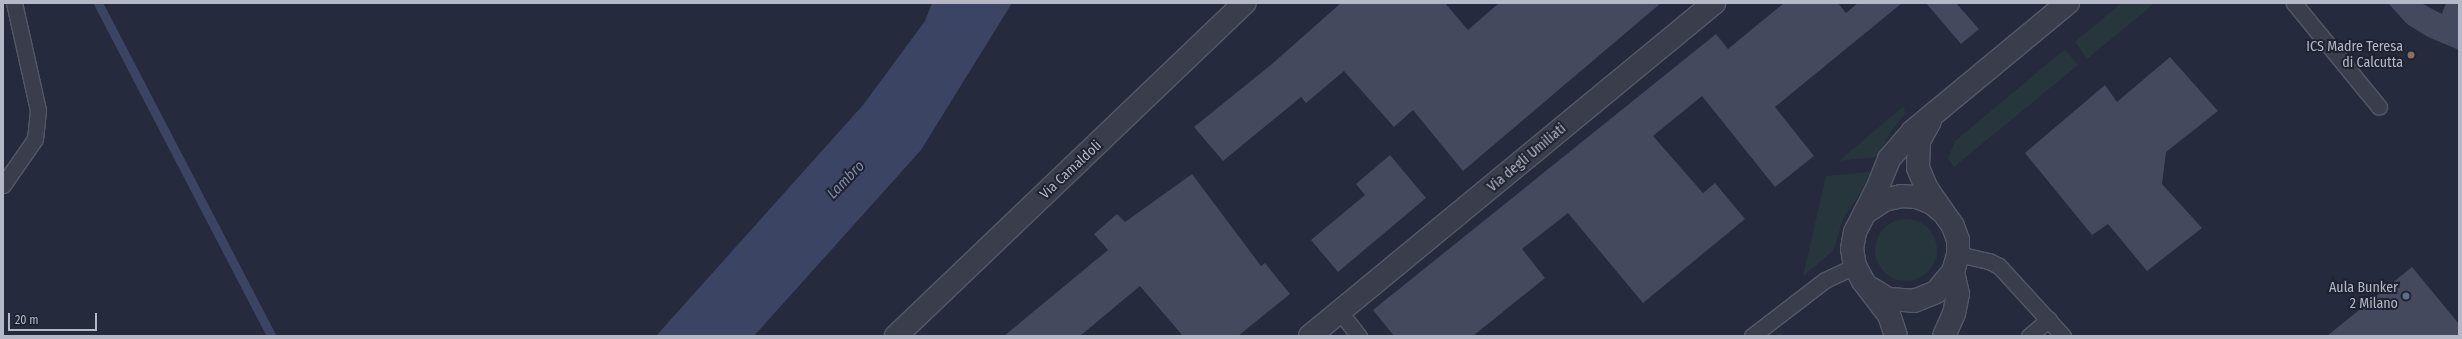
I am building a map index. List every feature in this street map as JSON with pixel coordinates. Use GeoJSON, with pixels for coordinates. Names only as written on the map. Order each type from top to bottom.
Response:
{"type":"FeatureCollection","features":[{"type":"Feature","properties":{"kind":"street","name":"Via Camaldoli"},"geometry":{"type":"LineString","coordinates":[[896,336],[1244,3]]}},
{"type":"Feature","properties":{"kind":"street","name":"Via degli Umiliati"},"geometry":{"type":"LineString","coordinates":[[1310,336],[1714,3]]}},
{"type":"Feature","properties":{"kind":"street"},"geometry":{"type":"LineString","coordinates":[[1896,336],[1889,315],[1860,274],[1852,249],[1855,232],[1865,214],[1893,152],[1940,109],[2068,3]]}},
{"type":"Feature","properties":{"kind":"street"},"geometry":{"type":"LineString","coordinates":[[1940,109],[1921,135],[1917,162],[1923,182],[1953,226],[1958,240],[1955,263],[1958,294],[1954,314],[1944,336]]}},
{"type":"Feature","properties":{"kind":"street"},"geometry":{"type":"LineString","coordinates":[[1865,214],[1884,200],[1901,196],[1917,197],[1932,203],[1944,213]]}},
{"type":"Feature","properties":{"kind":"street"},"geometry":{"type":"LineString","coordinates":[[1860,274],[1888,299],[1914,301],[1936,292],[1955,263]]}},
{"type":"Feature","properties":{"kind":"lane"},"geometry":{"type":"LineString","coordinates":[[3,185],[34,138],[38,110],[14,3]]}},
{"type":"Feature","properties":{"kind":"lane"},"geometry":{"type":"LineString","coordinates":[[2294,3],[2379,107]]}},
{"type":"Feature","properties":{"kind":"lane"},"geometry":{"type":"LineString","coordinates":[[1955,263],[1989,261],[1999,266],[2063,336]]}},
{"type":"Feature","properties":{"kind":"lane"},"geometry":{"type":"LineString","coordinates":[[1752,336],[1825,280],[1860,274]]}},
{"type":"Feature","properties":{"kind":"lane"},"geometry":{"type":"LineString","coordinates":[[1340,312],[1359,336]]}},
{"type":"Feature","properties":{"kind":"lane"},"geometry":{"type":"LineString","coordinates":[[2030,336],[2049,319]]}},
{"type":"Feature","properties":{"kind":"shaded area"},"geometry":{"type":"Polygon","coordinates":[[[2121,3],[2155,3],[2087,59],[2075,42],[2121,3]]]}},
{"type":"Feature","properties":{"kind":"shaded area"},"geometry":{"type":"Polygon","coordinates":[[[2065,49],[2078,65],[1954,167],[1948,158],[1955,141],[2065,49]]]}},
{"type":"Feature","properties":{"kind":"shaded area"},"geometry":{"type":"Polygon","coordinates":[[[1904,106],[1905,114],[1890,133],[1877,157],[1839,161],[1904,106]]]}},
{"type":"Feature","properties":{"kind":"shaded area"},"geometry":{"type":"Polygon","coordinates":[[[1871,172],[1862,191],[1844,217],[1833,251],[1803,276],[1826,176],[1871,172]]]}},
{"type":"Feature","properties":{"kind":"shaded area"},"geometry":{"type":"Polygon","coordinates":[[[1900,219],[1912,219],[1928,228],[1935,238],[1937,250],[1935,262],[1928,272],[1912,281],[1900,281],[1889,276],[1880,267],[1875,256],[1875,244],[1880,233],[1889,224],[1900,219]]]}},
{"type":"Feature","properties":{"kind":"water","name":"Lambro"},"geometry":{"type":"Polygon","coordinates":[[[932,3],[1012,3],[921,150],[754,336],[656,336],[863,105],[925,21],[932,3]]]}},
{"type":"Feature","properties":{"kind":"building"},"geometry":{"type":"Polygon","coordinates":[[[1341,3],[1445,3],[1468,30],[1499,3],[1661,3],[1463,171],[1413,110],[1394,127],[1344,71],[1306,103],[1301,97],[1223,161],[1194,127],[1272,64],[1341,3]]]}},
{"type":"Feature","properties":{"kind":"building"},"geometry":{"type":"Polygon","coordinates":[[[1784,3],[1838,3],[1846,13],[1858,3],[1902,3],[1775,107],[1814,156],[1775,187],[1702,96],[1653,136],[1703,193],[1715,183],[1745,219],[1643,303],[1568,213],[1522,249],[1545,278],[1473,336],[1394,336],[1373,310],[1716,34],[1728,49],[1784,3]]]}},
{"type":"Feature","properties":{"kind":"building"},"geometry":{"type":"Polygon","coordinates":[[[1926,3],[1956,3],[1979,29],[1961,44],[1926,3]]]}},
{"type":"Feature","properties":{"kind":"building"},"geometry":{"type":"Polygon","coordinates":[[[2388,3],[2421,3],[2442,14],[2446,3],[2459,3],[2459,50],[2428,37],[2407,24],[2388,3]]]}},
{"type":"Feature","properties":{"kind":"building"},"geometry":{"type":"Polygon","coordinates":[[[2170,57],[2218,111],[2166,152],[2162,184],[2202,228],[2147,271],[2108,224],[2092,235],[2025,153],[2105,85],[2117,102],[2170,57]]]}},
{"type":"Feature","properties":{"kind":"building"},"geometry":{"type":"Polygon","coordinates":[[[1390,155],[1426,198],[1338,272],[1311,240],[1365,195],[1356,184],[1390,155]]]}},
{"type":"Feature","properties":{"kind":"building"},"geometry":{"type":"Polygon","coordinates":[[[1192,174],[1261,266],[1265,263],[1290,294],[1238,336],[1183,336],[1140,286],[1080,336],[1004,336],[1108,250],[1094,234],[1117,214],[1125,222],[1192,174]]]}},
{"type":"Feature","properties":{"kind":"building","name":"Aula Bunker 2 Milano"},"geometry":{"type":"Polygon","coordinates":[[[2412,267],[2459,324],[2459,336],[2327,336],[2412,267]]]}},
{"type":"Feature","properties":{"kind":"waterway"},"geometry":{"type":"LineString","coordinates":[[98,3],[271,336]]}},
{"type":"Feature","properties":{"kind":"place","name":"ICS Madre Teresa di Calcutta"},"geometry":{"type":"Point","coordinates":[2411,55]}},
{"type":"Feature","properties":{"kind":"place","name":"Aula Bunker 2 Milano"},"geometry":{"type":"Point","coordinates":[2406,296]}}]}
